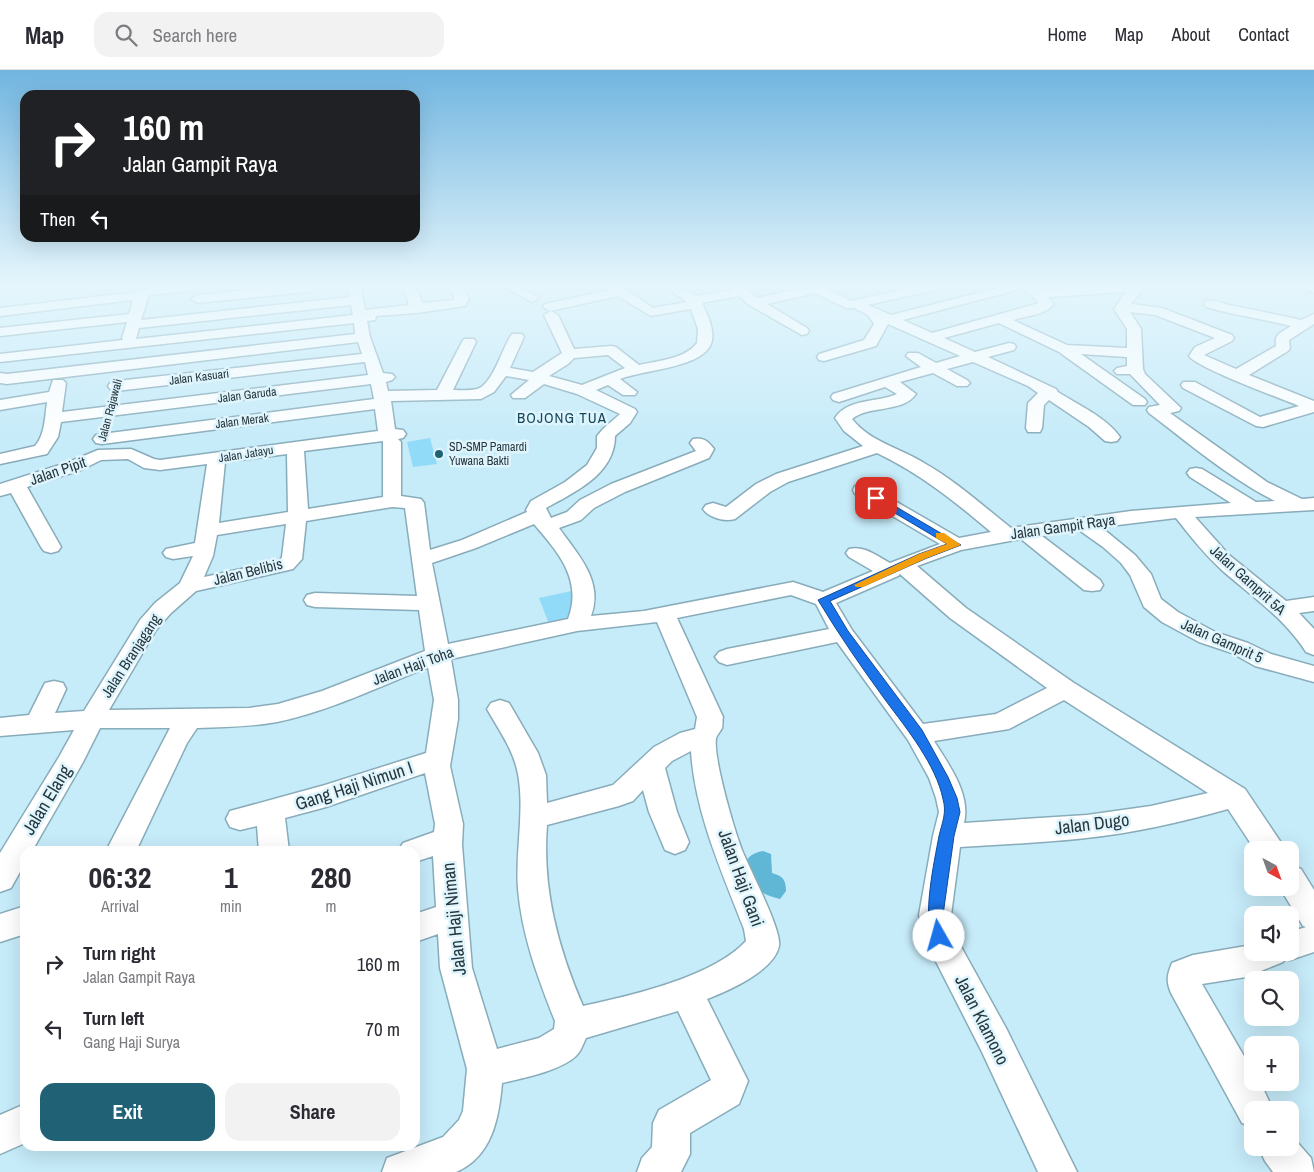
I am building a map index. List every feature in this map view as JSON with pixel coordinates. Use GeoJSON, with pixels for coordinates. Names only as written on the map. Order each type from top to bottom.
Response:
{"type":"FeatureCollection","features":[{"type":"Feature","properties":{"kind":"street","name":"Jalan Rajawali"},"geometry":{"type":"LineString","coordinates":[[100,447],[107,411],[129,338]]}},
{"type":"Feature","properties":{"kind":"street"},"geometry":{"type":"LineString","coordinates":[[0,372],[4,358],[180,338]]}},
{"type":"Feature","properties":{"kind":"street"},"geometry":{"type":"LineString","coordinates":[[226,374],[230,338]]}},
{"type":"Feature","properties":{"kind":"street","name":"Jalan Rajawali"},"geometry":{"type":"LineString","coordinates":[[121,365],[352,338]]}},
{"type":"Feature","properties":{"kind":"street"},"geometry":{"type":"LineString","coordinates":[[364,338],[382,378]]}},
{"type":"Feature","properties":{"kind":"street"},"geometry":{"type":"LineString","coordinates":[[173,553],[206,539],[297,516],[392,500],[392,437],[382,378],[372,338]]}},
{"type":"Feature","properties":{"kind":"street","name":"Jalan Merak"},"geometry":{"type":"LineString","coordinates":[[100,447],[385,399],[482,394],[489,390],[516,338]]}},
{"type":"Feature","properties":{"kind":"street"},"geometry":{"type":"LineString","coordinates":[[561,338],[570,354]]}},
{"type":"Feature","properties":{"kind":"street"},"geometry":{"type":"LineString","coordinates":[[583,390],[664,359],[700,350],[704,345],[705,338]]}},
{"type":"Feature","properties":{"kind":"street"},"geometry":{"type":"LineString","coordinates":[[824,357],[871,343],[873,338]]}},
{"type":"Feature","properties":{"kind":"street"},"geometry":{"type":"LineString","coordinates":[[935,338],[1050,392],[1095,423],[1111,437]]}},
{"type":"Feature","properties":{"kind":"street"},"geometry":{"type":"LineString","coordinates":[[1042,338],[1064,349],[1139,402]]}},
{"type":"Feature","properties":{"kind":"street"},"geometry":{"type":"LineString","coordinates":[[1130,365],[1133,338]]}},
{"type":"Feature","properties":{"kind":"street"},"geometry":{"type":"LineString","coordinates":[[1226,338],[1200,350],[1196,356],[1314,407]]}},
{"type":"Feature","properties":{"kind":"street"},"geometry":{"type":"LineString","coordinates":[[1238,375],[1279,352],[1283,348],[1282,338]]}},
{"type":"Feature","properties":{"kind":"street"},"geometry":{"type":"LineString","coordinates":[[448,412],[454,369],[469,342]]}},
{"type":"Feature","properties":{"kind":"street"},"geometry":{"type":"LineString","coordinates":[[839,397],[887,381],[1010,347]]}},
{"type":"Feature","properties":{"kind":"street"},"geometry":{"type":"LineString","coordinates":[[1064,349],[1092,350],[1130,365],[1138,376],[1173,408],[1155,410],[1227,464],[1260,486],[1307,505]]}},
{"type":"Feature","properties":{"kind":"street"},"geometry":{"type":"LineString","coordinates":[[519,395],[570,354],[611,350],[637,370]]}},
{"type":"Feature","properties":{"kind":"street"},"geometry":{"type":"LineString","coordinates":[[1092,350],[1130,365]]}},
{"type":"Feature","properties":{"kind":"street"},"geometry":{"type":"LineString","coordinates":[[913,356],[962,383]]}},
{"type":"Feature","properties":{"kind":"street","name":"Jalan Kasuari"},"geometry":{"type":"LineString","coordinates":[[116,386],[371,357]]}},
{"type":"Feature","properties":{"kind":"street"},"geometry":{"type":"LineString","coordinates":[[664,359],[680,378]]}},
{"type":"Feature","properties":{"kind":"street"},"geometry":{"type":"LineString","coordinates":[[0,378],[7,379],[121,365]]}},
{"type":"Feature","properties":{"kind":"street"},"geometry":{"type":"LineString","coordinates":[[1101,374],[1130,365]]}},
{"type":"Feature","properties":{"kind":"street"},"geometry":{"type":"LineString","coordinates":[[500,371],[539,378],[583,390],[629,412],[626,420],[609,431],[606,436],[608,444],[592,470],[568,488],[538,505],[536,510],[585,585],[584,610],[577,624]]}},
{"type":"Feature","properties":{"kind":"street","name":"Jalan Garuda"},"geometry":{"type":"LineString","coordinates":[[54,418],[382,378]]}},
{"type":"Feature","properties":{"kind":"street"},"geometry":{"type":"LineString","coordinates":[[609,379],[628,392]]}},
{"type":"Feature","properties":{"kind":"street"},"geometry":{"type":"LineString","coordinates":[[887,381],[908,394],[889,402],[848,413],[843,418],[849,427],[864,441],[928,473],[1092,585]]}},
{"type":"Feature","properties":{"kind":"street"},"geometry":{"type":"LineString","coordinates":[[1189,385],[1256,421],[1263,422],[1314,407]]}},
{"type":"Feature","properties":{"kind":"street"},"geometry":{"type":"LineString","coordinates":[[0,405],[56,390],[54,418],[43,449],[0,459]]}},
{"type":"Feature","properties":{"kind":"street"},"geometry":{"type":"LineString","coordinates":[[1034,428],[1036,403],[1050,392]]}},
{"type":"Feature","properties":{"kind":"street","name":"Jalan Jatayu"},"geometry":{"type":"LineString","coordinates":[[100,447],[131,454],[150,464],[160,465],[295,446],[392,437]]}},
{"type":"Feature","properties":{"kind":"street"},"geometry":{"type":"LineString","coordinates":[[421,560],[543,521],[574,516],[587,504],[618,488],[703,454],[705,449],[700,443]]}},
{"type":"Feature","properties":{"kind":"street","name":"Jalan Belibis"},"geometry":{"type":"LineString","coordinates":[[189,586],[286,565],[292,559],[297,516],[295,446]]}},
{"type":"Feature","properties":{"kind":"street","name":"Jalan Pipit"},"geometry":{"type":"LineString","coordinates":[[51,547],[8,487],[75,466],[100,447]]}},
{"type":"Feature","properties":{"kind":"street"},"geometry":{"type":"LineString","coordinates":[[713,509],[728,515],[763,488],[782,478],[878,447]]}},
{"type":"Feature","properties":{"kind":"street","name":"Jalan Branjagang"},"geometry":{"type":"LineString","coordinates":[[92,719],[148,625],[163,608],[189,586],[203,556],[217,458]]}},
{"type":"Feature","properties":{"kind":"street"},"geometry":{"type":"LineString","coordinates":[[1196,473],[1254,509]]}},
{"type":"Feature","properties":{"kind":"street"},"geometry":{"type":"LineString","coordinates":[[862,490],[956,545]]}},
{"type":"Feature","properties":{"kind":"street","name":"Jalan Haji Niman"},"geometry":{"type":"LineString","coordinates":[[392,500],[414,503],[428,603],[439,654],[446,700],[445,719],[437,766],[449,824],[451,915],[456,968],[485,1069],[480,1111],[474,1132],[453,1154],[426,1167]]}},
{"type":"Feature","properties":{"kind":"street","name":"Jalan Gampit Raya"},"geometry":{"type":"LineString","coordinates":[[824,600],[923,556],[956,545],[1015,533],[1138,516],[1307,505]]}},
{"type":"Feature","properties":{"kind":"street","name":"Jalan Gamprit 5A"},"geometry":{"type":"LineString","coordinates":[[1182,512],[1221,558],[1282,609],[1313,642]]}},
{"type":"Feature","properties":{"kind":"street","name":"Jalan Gamprit 5"},"geometry":{"type":"LineString","coordinates":[[1083,524],[1110,543],[1128,559],[1143,579],[1152,602],[1170,617],[1207,638],[1240,648],[1263,660],[1314,674]]}},
{"type":"Feature","properties":{"kind":"street"},"geometry":{"type":"LineString","coordinates":[[856,553],[897,569],[1065,689],[1235,797],[1266,841]]}},
{"type":"Feature","properties":{"kind":"street","name":"Jalan Haji Toha"},"geometry":{"type":"LineString","coordinates":[[0,727],[92,719],[189,719],[249,717],[278,713],[332,697],[439,654],[577,624],[644,618],[793,588],[824,600]]}},
{"type":"Feature","properties":{"kind":"street"},"geometry":{"type":"LineString","coordinates":[[315,600],[428,603]]}},
{"type":"Feature","properties":{"kind":"street","name":"Jalan Klamono"},"geometry":{"type":"LineString","coordinates":[[824,600],[843,633],[917,734],[942,777],[953,812],[947,836],[935,915],[939,936],[994,1040],[1058,1172]]}},
{"type":"Feature","properties":{"kind":"street"},"geometry":{"type":"LineString","coordinates":[[1282,609],[1314,604]]}},
{"type":"Feature","properties":{"kind":"street","name":"Jalan Haji Gani"},"geometry":{"type":"LineString","coordinates":[[572,1025],[637,1008],[686,992],[744,964],[759,953],[763,945],[760,929],[727,848],[706,772],[703,737],[709,728],[710,717],[664,614]]}},
{"type":"Feature","properties":{"kind":"street"},"geometry":{"type":"LineString","coordinates":[[727,657],[843,633]]}},
{"type":"Feature","properties":{"kind":"street"},"geometry":{"type":"LineString","coordinates":[[37,724],[54,689]]}},
{"type":"Feature","properties":{"kind":"street"},"geometry":{"type":"LineString","coordinates":[[917,734],[1000,723],[1065,689]]}},
{"type":"Feature","properties":{"kind":"street"},"geometry":{"type":"LineString","coordinates":[[485,1069],[556,1050],[566,1042],[572,1030],[572,1025],[548,960],[535,899],[531,867],[534,817],[532,775],[525,753],[500,709]]}},
{"type":"Feature","properties":{"kind":"street","name":"Jalan Elang"},"geometry":{"type":"LineString","coordinates":[[2,871],[70,762],[92,719]]}},
{"type":"Feature","properties":{"kind":"street"},"geometry":{"type":"LineString","coordinates":[[123,846],[175,741],[189,719]]}},
{"type":"Feature","properties":{"kind":"street"},"geometry":{"type":"LineString","coordinates":[[534,817],[622,793],[669,750],[689,740],[703,737]]}},
{"type":"Feature","properties":{"kind":"street","name":"Gang Haji Nimun I"},"geometry":{"type":"LineString","coordinates":[[240,819],[270,812],[438,759]]}},
{"type":"Feature","properties":{"kind":"street"},"geometry":{"type":"LineString","coordinates":[[651,766],[663,812],[675,842]]}},
{"type":"Feature","properties":{"kind":"street","name":"Jalan Dugo"},"geometry":{"type":"LineString","coordinates":[[947,836],[1066,829],[1125,821],[1192,808],[1235,797]]}},
{"type":"Feature","properties":{"kind":"street"},"geometry":{"type":"LineString","coordinates":[[270,812],[273,846]]}},
{"type":"Feature","properties":{"kind":"street"},"geometry":{"type":"LineString","coordinates":[[420,849],[448,840]]}},
{"type":"Feature","properties":{"kind":"street"},"geometry":{"type":"LineString","coordinates":[[1299,892],[1314,916]]}},
{"type":"Feature","properties":{"kind":"street"},"geometry":{"type":"LineString","coordinates":[[420,926],[451,915]]}},
{"type":"Feature","properties":{"kind":"street"},"geometry":{"type":"LineString","coordinates":[[0,928],[20,922]]}},
{"type":"Feature","properties":{"kind":"street"},"geometry":{"type":"LineString","coordinates":[[1299,943],[1314,938]]}},
{"type":"Feature","properties":{"kind":"street"},"geometry":{"type":"LineString","coordinates":[[1249,961],[1193,970],[1184,974],[1183,982],[1250,1101]]}},
{"type":"Feature","properties":{"kind":"street"},"geometry":{"type":"LineString","coordinates":[[656,1172],[671,1154],[672,1123],[726,1091],[730,1086],[730,1081],[686,992]]}},
{"type":"Feature","properties":{"kind":"street"},"geometry":{"type":"LineString","coordinates":[[0,1135],[20,1125]]}},
{"type":"Feature","properties":{"kind":"street"},"geometry":{"type":"LineString","coordinates":[[1284,1156],[1297,1172]]}},
{"type":"Feature","properties":{"kind":"shaded area"},"geometry":{"type":"Polygon","coordinates":[[[430,438],[437,464],[413,467],[407,442],[430,438]]]}},
{"type":"Feature","properties":{"kind":"shaded area"},"geometry":{"type":"Polygon","coordinates":[[[576,590],[574,615],[562,622],[549,624],[539,598],[576,590]]]}},
{"type":"Feature","properties":{"kind":"shaded area"},"geometry":{"type":"Polygon","coordinates":[[[763,851],[771,854],[772,873],[781,877],[784,881],[786,891],[780,899],[761,892],[749,879],[743,866],[751,856],[763,851]]]}},
{"type":"Feature","properties":{"kind":"slow traffic"},"geometry":{"type":"LineString","coordinates":[[859,585],[923,556],[956,545],[940,536]]}},
{"type":"Feature","properties":{"kind":"place","name":"SD-SMP Pamardi Yuwana Bakti"},"geometry":{"type":"Point","coordinates":[439,454]}},
{"type":"Feature","properties":{"kind":"district","name":"BOJONG TUA"},"geometry":{"type":"Point","coordinates":[562,418]}},
{"type":"Feature","properties":{"kind":"route"},"geometry":{"type":"LineString","coordinates":[[876,498],[956,545],[923,556],[824,600],[843,633],[917,734],[942,777],[950,798],[953,812],[947,836],[935,915],[939,936]]}}]}
